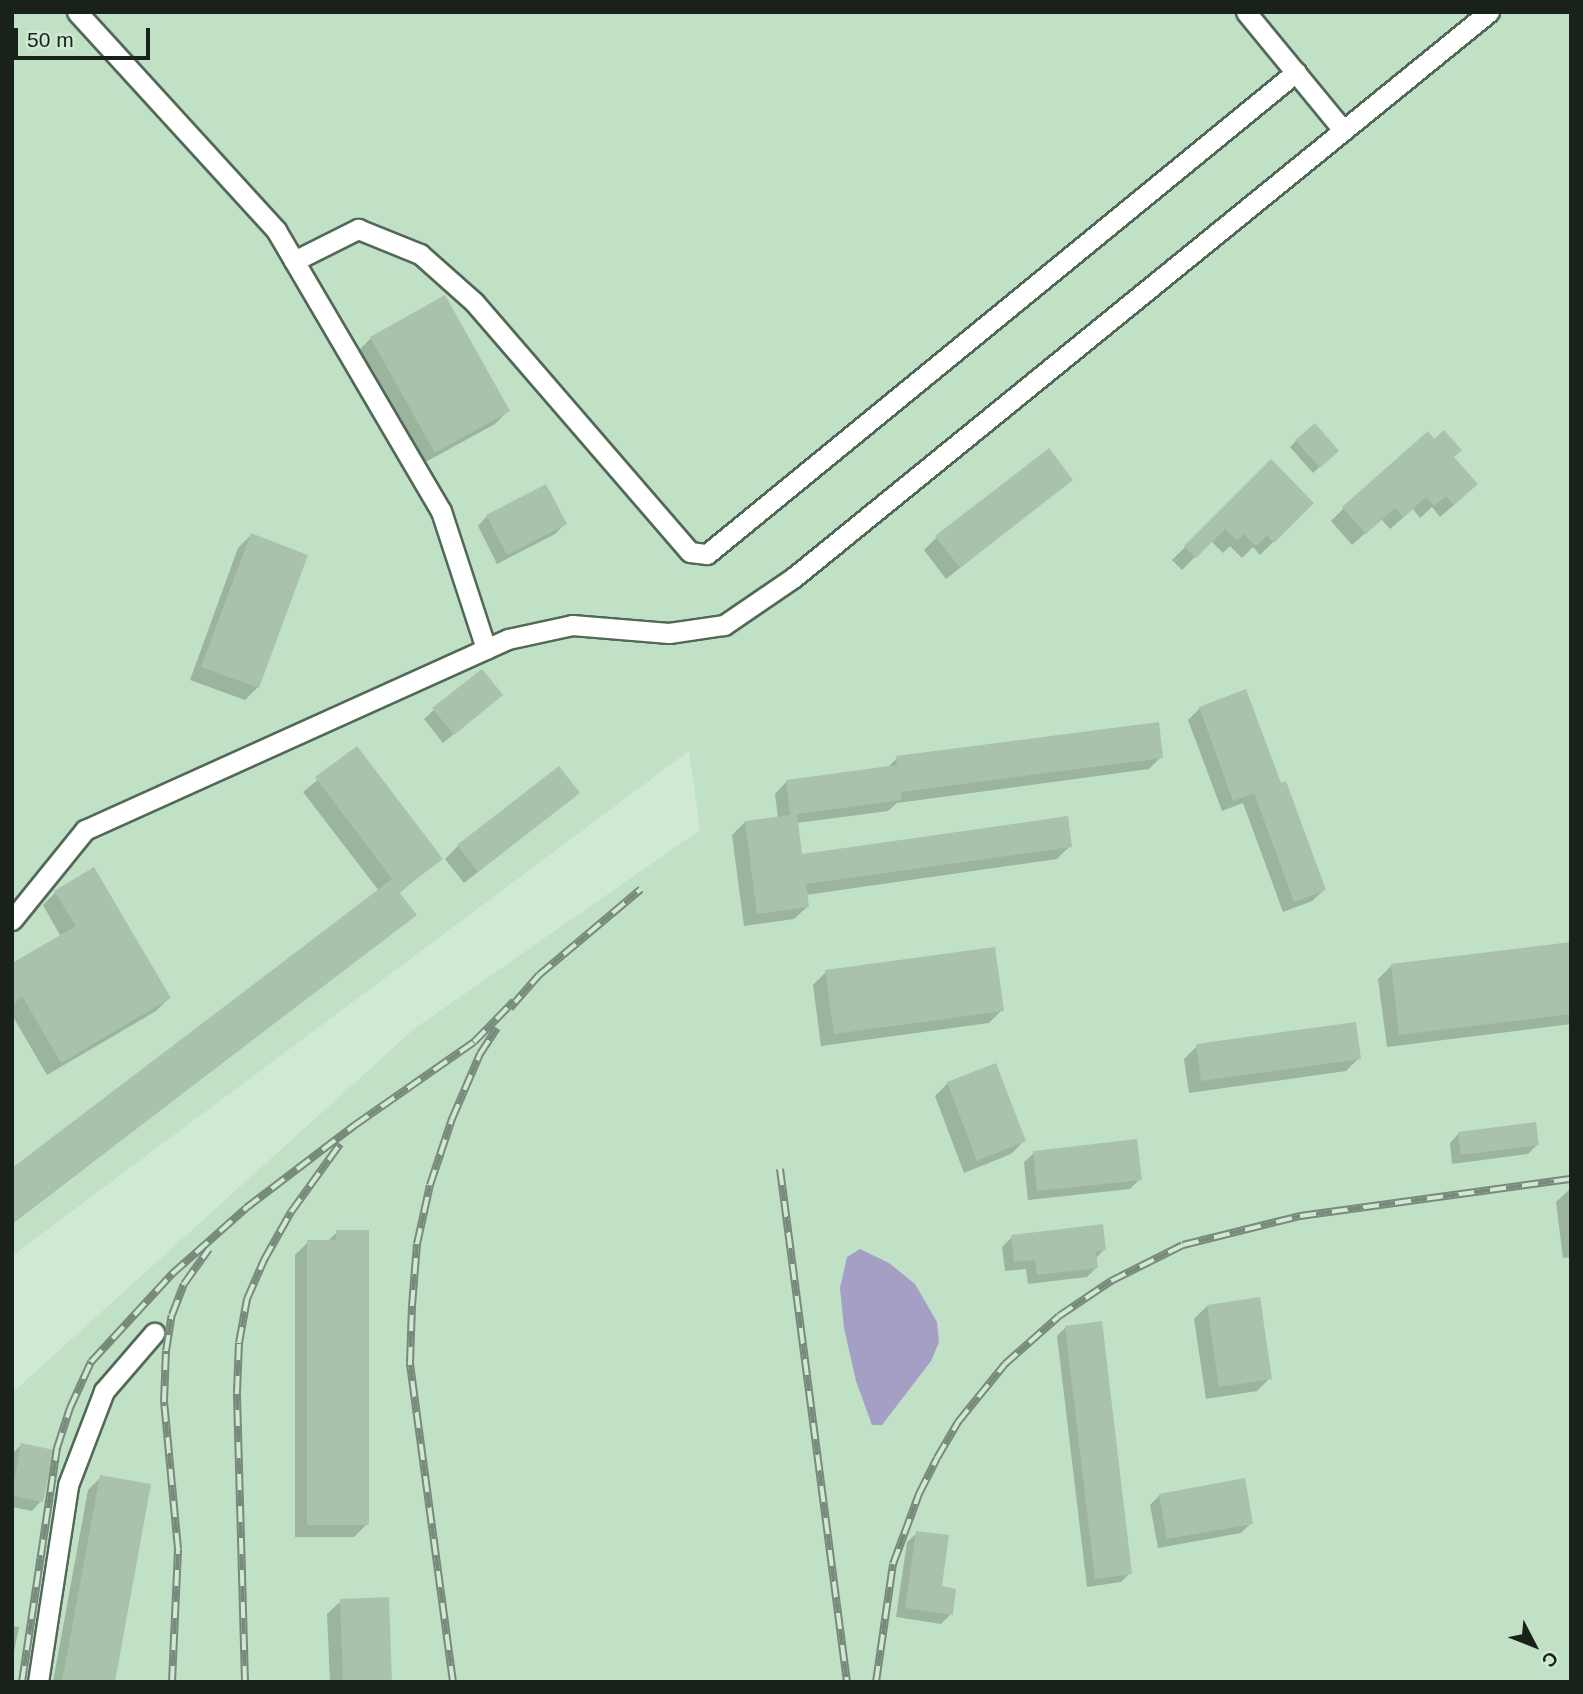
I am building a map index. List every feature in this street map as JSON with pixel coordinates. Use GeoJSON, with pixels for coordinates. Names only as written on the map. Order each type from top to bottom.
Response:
{"type":"FeatureCollection","features":[{"type":"Feature","properties":{"kind":"street"},"geometry":{"type":"LineString","coordinates":[[77,12],[276,230],[441,511],[486,649]]}},
{"type":"Feature","properties":{"kind":"street"},"geometry":{"type":"LineString","coordinates":[[1247,12],[1343,130]]}},
{"type":"Feature","properties":{"kind":"street"},"geometry":{"type":"LineString","coordinates":[[12,920],[85,830],[508,639],[572,625],[669,633],[724,625],[793,578],[1489,12]]}},
{"type":"Feature","properties":{"kind":"street"},"geometry":{"type":"LineString","coordinates":[[294,261],[358,229],[420,254],[474,302],[690,552],[706,554],[1296,72]]}},
{"type":"Feature","properties":{"kind":"street"},"geometry":{"type":"LineString","coordinates":[[38,1682],[68,1485],[104,1391],[154,1333]]}},
{"type":"Feature","properties":{"kind":"shaded area"},"geometry":{"type":"Polygon","coordinates":[[[12,12],[1571,12],[1571,1682],[12,1682],[12,1393],[414,1029],[700,830],[689,751],[12,1256],[12,12]]]}},
{"type":"Feature","properties":{"kind":"shaded area"},"geometry":{"type":"Polygon","coordinates":[[[860,1249],[889,1263],[915,1284],[937,1322],[939,1342],[931,1361],[882,1425],[872,1425],[856,1381],[844,1328],[840,1288],[847,1257],[860,1249]]]}},
{"type":"Feature","properties":{"kind":"building"},"geometry":{"type":"Polygon","coordinates":[[[445,295],[510,411],[435,453],[370,337],[445,295]]]}},
{"type":"Feature","properties":{"kind":"building"},"geometry":{"type":"Polygon","coordinates":[[[1315,423],[1339,451],[1320,468],[1295,440],[1315,423]]]}},
{"type":"Feature","properties":{"kind":"building"},"geometry":{"type":"Polygon","coordinates":[[[1444,430],[1462,450],[1454,457],[1478,484],[1454,505],[1446,496],[1434,506],[1426,497],[1404,517],[1395,508],[1366,534],[1342,507],[1428,431],[1434,439],[1444,430]]]}},
{"type":"Feature","properties":{"kind":"building"},"geometry":{"type":"Polygon","coordinates":[[[1049,448],[1073,480],[960,568],[935,536],[1049,448]]]}},
{"type":"Feature","properties":{"kind":"building"},"geometry":{"type":"Polygon","coordinates":[[[1271,459],[1314,503],[1274,543],[1267,535],[1256,546],[1244,534],[1237,541],[1225,529],[1196,558],[1184,546],[1271,459]]]}},
{"type":"Feature","properties":{"kind":"building"},"geometry":{"type":"Polygon","coordinates":[[[546,484],[567,524],[507,555],[486,515],[546,484]]]}},
{"type":"Feature","properties":{"kind":"building"},"geometry":{"type":"Polygon","coordinates":[[[251,533],[308,555],[259,688],[201,667],[251,533]]]}},
{"type":"Feature","properties":{"kind":"building"},"geometry":{"type":"Polygon","coordinates":[[[482,669],[503,695],[454,735],[432,708],[482,669]]]}},
{"type":"Feature","properties":{"kind":"building"},"geometry":{"type":"Polygon","coordinates":[[[1246,689],[1281,783],[1286,781],[1326,890],[1294,902],[1254,793],[1233,801],[1199,707],[1246,689]]]}},
{"type":"Feature","properties":{"kind":"building"},"geometry":{"type":"Polygon","coordinates":[[[1159,722],[1163,758],[901,792],[902,800],[790,815],[786,780],[897,765],[896,756],[1159,722]]]}},
{"type":"Feature","properties":{"kind":"building"},"geometry":{"type":"Polygon","coordinates":[[[357,746],[443,859],[399,892],[417,915],[12,1223],[12,1168],[392,879],[315,777],[357,746]]]}},
{"type":"Feature","properties":{"kind":"building"},"geometry":{"type":"Polygon","coordinates":[[[559,766],[580,793],[478,872],[457,845],[559,766]]]}},
{"type":"Feature","properties":{"kind":"building"},"geometry":{"type":"Polygon","coordinates":[[[797,814],[802,854],[1068,816],[1072,847],[806,884],[809,907],[757,914],[745,821],[797,814]]]}},
{"type":"Feature","properties":{"kind":"building"},"geometry":{"type":"Polygon","coordinates":[[[94,867],[171,998],[61,1063],[22,996],[12,1006],[12,963],[76,926],[54,891],[94,867]]]}},
{"type":"Feature","properties":{"kind":"building"},"geometry":{"type":"Polygon","coordinates":[[[1571,942],[1571,1014],[1399,1035],[1391,964],[1571,942]]]}},
{"type":"Feature","properties":{"kind":"building"},"geometry":{"type":"Polygon","coordinates":[[[995,947],[1004,1011],[834,1034],[825,970],[995,947]]]}},
{"type":"Feature","properties":{"kind":"building"},"geometry":{"type":"Polygon","coordinates":[[[1356,1022],[1361,1059],[1201,1081],[1196,1044],[1356,1022]]]}},
{"type":"Feature","properties":{"kind":"building"},"geometry":{"type":"Polygon","coordinates":[[[996,1063],[1026,1141],[977,1161],[947,1082],[996,1063]]]}},
{"type":"Feature","properties":{"kind":"building"},"geometry":{"type":"Polygon","coordinates":[[[1536,1122],[1539,1145],[1461,1155],[1458,1132],[1536,1122]]]}},
{"type":"Feature","properties":{"kind":"building"},"geometry":{"type":"Polygon","coordinates":[[[1137,1139],[1142,1180],[1037,1191],[1033,1151],[1137,1139]]]}},
{"type":"Feature","properties":{"kind":"building"},"geometry":{"type":"Polygon","coordinates":[[[1103,1224],[1106,1250],[1096,1251],[1098,1268],[1037,1275],[1035,1260],[1014,1262],[1011,1235],[1103,1224]]]}},
{"type":"Feature","properties":{"kind":"building"},"geometry":{"type":"Polygon","coordinates":[[[336,1230],[369,1230],[369,1525],[307,1525],[307,1240],[336,1240],[336,1230]]]}},
{"type":"Feature","properties":{"kind":"building"},"geometry":{"type":"Polygon","coordinates":[[[1260,1297],[1272,1379],[1219,1387],[1207,1305],[1260,1297]]]}},
{"type":"Feature","properties":{"kind":"building"},"geometry":{"type":"Polygon","coordinates":[[[1102,1321],[1132,1574],[1095,1579],[1065,1326],[1102,1321]]]}},
{"type":"Feature","properties":{"kind":"building"},"geometry":{"type":"Polygon","coordinates":[[[21,1443],[54,1450],[43,1502],[12,1496],[21,1443]]]}},
{"type":"Feature","properties":{"kind":"building"},"geometry":{"type":"Polygon","coordinates":[[[100,1475],[151,1484],[115,1682],[62,1682],[100,1475]]]}},
{"type":"Feature","properties":{"kind":"building"},"geometry":{"type":"Polygon","coordinates":[[[1245,1478],[1253,1524],[1167,1539],[1159,1494],[1245,1478]]]}},
{"type":"Feature","properties":{"kind":"building"},"geometry":{"type":"Polygon","coordinates":[[[916,1531],[949,1535],[942,1586],[956,1589],[953,1615],[905,1608],[916,1531]]]}},
{"type":"Feature","properties":{"kind":"building"},"geometry":{"type":"Polygon","coordinates":[[[389,1597],[392,1682],[343,1682],[340,1599],[389,1597]]]}},
{"type":"Feature","properties":{"kind":"railway"},"geometry":{"type":"LineString","coordinates":[[510,1008],[539,975],[641,889]]}},
{"type":"Feature","properties":{"kind":"railway"},"geometry":{"type":"LineString","coordinates":[[22,1682],[57,1448],[70,1408],[91,1362],[172,1274],[246,1208],[355,1125],[474,1042],[514,1001]]}},
{"type":"Feature","properties":{"kind":"railway"},"geometry":{"type":"LineString","coordinates":[[453,1682],[410,1363],[412,1306],[417,1244],[430,1185],[452,1119],[480,1054],[497,1028]]}},
{"type":"Feature","properties":{"kind":"railway"},"geometry":{"type":"LineString","coordinates":[[245,1682],[237,1392],[239,1343],[247,1299],[264,1260],[291,1212],[340,1144]]}},
{"type":"Feature","properties":{"kind":"railway"},"geometry":{"type":"LineString","coordinates":[[780,1169],[847,1682]]}},
{"type":"Feature","properties":{"kind":"railway"},"geometry":{"type":"LineString","coordinates":[[876,1682],[893,1564],[919,1494],[958,1422],[1005,1364],[1059,1316],[1111,1281],[1183,1245],[1300,1216],[1571,1179]]}},
{"type":"Feature","properties":{"kind":"railway"},"geometry":{"type":"LineString","coordinates":[[172,1682],[178,1549],[164,1402],[166,1351],[172,1315],[184,1284],[209,1249]]}}]}
